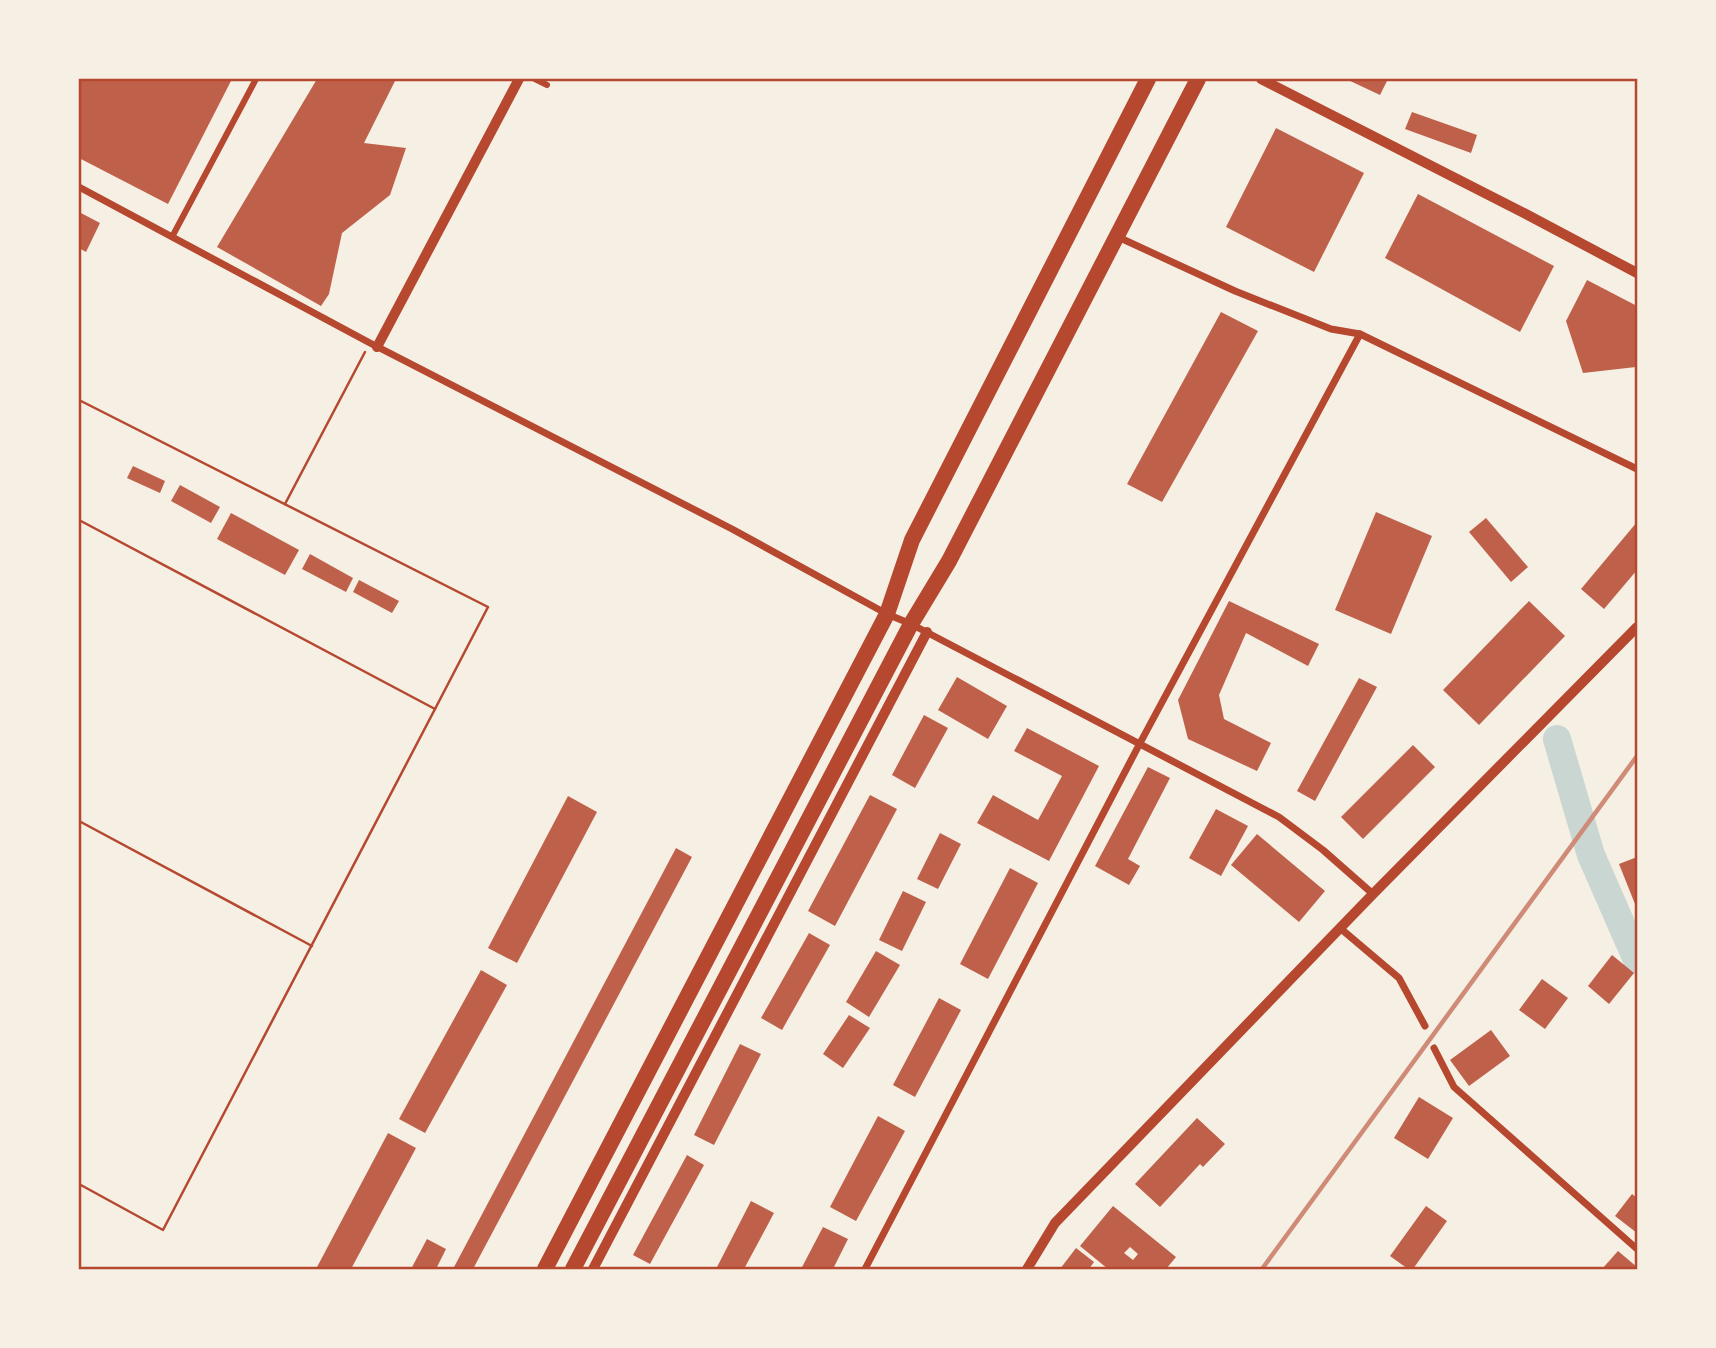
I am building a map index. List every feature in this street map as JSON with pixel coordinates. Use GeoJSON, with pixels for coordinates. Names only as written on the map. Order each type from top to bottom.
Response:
{"type":"FeatureCollection","features":[{"type":"Feature","properties":{"kind":"highway"},"geometry":{"type":"LineString","coordinates":[[545,1269],[887,614],[912,540],[1149,79]]}},
{"type":"Feature","properties":{"kind":"highway"},"geometry":{"type":"LineString","coordinates":[[573,1269],[911,624],[949,561],[1198,79]]}},
{"type":"Feature","properties":{"kind":"street"},"geometry":{"type":"LineString","coordinates":[[172,237],[256,79]]}},
{"type":"Feature","properties":{"kind":"street"},"geometry":{"type":"LineString","coordinates":[[373,345],[519,79]]}},
{"type":"Feature","properties":{"kind":"street"},"geometry":{"type":"LineString","coordinates":[[535,79],[547,85]]}},
{"type":"Feature","properties":{"kind":"street"},"geometry":{"type":"LineString","coordinates":[[1261,79],[1524,212],[1637,274]]}},
{"type":"Feature","properties":{"kind":"street"},"geometry":{"type":"LineString","coordinates":[[79,187],[373,345],[1279,817],[1323,850],[1373,894]]}},
{"type":"Feature","properties":{"kind":"street"},"geometry":{"type":"LineString","coordinates":[[1116,237],[1283,310],[1331,329],[1360,334],[1637,469]]}},
{"type":"Feature","properties":{"kind":"street"},"geometry":{"type":"LineString","coordinates":[[865,1269],[1139,745],[1360,334]]}},
{"type":"Feature","properties":{"kind":"street"},"geometry":{"type":"LineString","coordinates":[[1027,1269],[1055,1223],[1637,626]]}},
{"type":"Feature","properties":{"kind":"street"},"geometry":{"type":"LineString","coordinates":[[593,1269],[927,632]]}},
{"type":"Feature","properties":{"kind":"street"},"geometry":{"type":"LineString","coordinates":[[1340,928],[1399,978],[1425,1026]]}},
{"type":"Feature","properties":{"kind":"street"},"geometry":{"type":"LineString","coordinates":[[1434,1048],[1454,1087],[1637,1249]]}},
{"type":"Feature","properties":{"kind":"path"},"geometry":{"type":"LineString","coordinates":[[285,504],[373,345]]}},
{"type":"Feature","properties":{"kind":"path"},"geometry":{"type":"LineString","coordinates":[[79,400],[488,607],[163,1230],[79,1184]]}},
{"type":"Feature","properties":{"kind":"path"},"geometry":{"type":"LineString","coordinates":[[79,520],[435,709]]}},
{"type":"Feature","properties":{"kind":"path"},"geometry":{"type":"LineString","coordinates":[[79,821],[312,946]]}},
{"type":"Feature","properties":{"kind":"building"},"geometry":{"type":"Polygon","coordinates":[[[79,79],[232,79],[168,204],[79,158],[79,79]]]}},
{"type":"Feature","properties":{"kind":"building"},"geometry":{"type":"Polygon","coordinates":[[[317,79],[396,79],[364,143],[406,148],[390,195],[342,233],[329,294],[321,306],[217,247],[317,79]]]}},
{"type":"Feature","properties":{"kind":"building"},"geometry":{"type":"Polygon","coordinates":[[[1346,79],[1388,79],[1380,95],[1346,79]]]}},
{"type":"Feature","properties":{"kind":"building"},"geometry":{"type":"Polygon","coordinates":[[[1412,112],[1477,135],[1471,153],[1405,129],[1412,112]]]}},
{"type":"Feature","properties":{"kind":"building"},"geometry":{"type":"Polygon","coordinates":[[[1276,128],[1364,173],[1314,272],[1226,227],[1276,128]]]}},
{"type":"Feature","properties":{"kind":"building"},"geometry":{"type":"Polygon","coordinates":[[[1418,194],[1554,266],[1520,332],[1385,258],[1418,194]]]}},
{"type":"Feature","properties":{"kind":"building"},"geometry":{"type":"Polygon","coordinates":[[[79,212],[100,223],[86,252],[79,248],[79,212]]]}},
{"type":"Feature","properties":{"kind":"building"},"geometry":{"type":"Polygon","coordinates":[[[1587,280],[1637,306],[1636,367],[1583,373],[1566,321],[1587,280]]]}},
{"type":"Feature","properties":{"kind":"building"},"geometry":{"type":"Polygon","coordinates":[[[1221,312],[1258,331],[1162,502],[1127,484],[1221,312]]]}},
{"type":"Feature","properties":{"kind":"building"},"geometry":{"type":"Polygon","coordinates":[[[133,466],[165,481],[160,493],[127,478],[133,466]]]}},
{"type":"Feature","properties":{"kind":"building"},"geometry":{"type":"Polygon","coordinates":[[[180,485],[220,507],[211,523],[171,501],[180,485]]]}},
{"type":"Feature","properties":{"kind":"building"},"geometry":{"type":"Polygon","coordinates":[[[1376,512],[1432,536],[1391,634],[1335,610],[1376,512]]]}},
{"type":"Feature","properties":{"kind":"building"},"geometry":{"type":"Polygon","coordinates":[[[231,513],[299,550],[285,575],[217,539],[231,513]]]}},
{"type":"Feature","properties":{"kind":"building"},"geometry":{"type":"Polygon","coordinates":[[[1486,518],[1528,567],[1511,582],[1469,532],[1486,518]]]}},
{"type":"Feature","properties":{"kind":"building"},"geometry":{"type":"Polygon","coordinates":[[[1637,522],[1637,570],[1604,609],[1581,589],[1637,522]]]}},
{"type":"Feature","properties":{"kind":"building"},"geometry":{"type":"Polygon","coordinates":[[[310,554],[353,578],[346,592],[302,569],[310,554]]]}},
{"type":"Feature","properties":{"kind":"building"},"geometry":{"type":"Polygon","coordinates":[[[359,580],[399,601],[392,613],[353,592],[359,580]]]}},
{"type":"Feature","properties":{"kind":"building"},"geometry":{"type":"Polygon","coordinates":[[[1229,601],[1319,644],[1308,666],[1246,633],[1219,695],[1224,719],[1271,743],[1257,771],[1188,739],[1178,700],[1229,601]]]}},
{"type":"Feature","properties":{"kind":"building"},"geometry":{"type":"Polygon","coordinates":[[[1529,601],[1565,636],[1479,725],[1443,690],[1529,601]]]}},
{"type":"Feature","properties":{"kind":"building"},"geometry":{"type":"Polygon","coordinates":[[[957,677],[1007,706],[988,739],[938,710],[957,677]]]}},
{"type":"Feature","properties":{"kind":"building"},"geometry":{"type":"Polygon","coordinates":[[[1359,678],[1377,687],[1315,801],[1297,791],[1359,678]]]}},
{"type":"Feature","properties":{"kind":"building"},"geometry":{"type":"Polygon","coordinates":[[[924,715],[948,728],[915,788],[892,775],[924,715]]]}},
{"type":"Feature","properties":{"kind":"building"},"geometry":{"type":"Polygon","coordinates":[[[1027,728],[1099,766],[1049,861],[977,823],[993,795],[1038,820],[1062,776],[1014,751],[1027,728]]]}},
{"type":"Feature","properties":{"kind":"building"},"geometry":{"type":"Polygon","coordinates":[[[1413,745],[1435,767],[1363,839],[1341,817],[1413,745]]]}},
{"type":"Feature","properties":{"kind":"building"},"geometry":{"type":"Polygon","coordinates":[[[1148,767],[1170,778],[1128,859],[1140,866],[1129,885],[1095,866],[1148,767]]]}},
{"type":"Feature","properties":{"kind":"building"},"geometry":{"type":"Polygon","coordinates":[[[870,795],[897,809],[835,926],[808,911],[870,795]]]}},
{"type":"Feature","properties":{"kind":"building"},"geometry":{"type":"Polygon","coordinates":[[[568,796],[597,812],[517,963],[488,948],[568,796]]]}},
{"type":"Feature","properties":{"kind":"building"},"geometry":{"type":"Polygon","coordinates":[[[1216,809],[1248,826],[1221,876],[1189,858],[1216,809]]]}},
{"type":"Feature","properties":{"kind":"building"},"geometry":{"type":"Polygon","coordinates":[[[940,833],[961,844],[938,889],[917,879],[940,833]]]}},
{"type":"Feature","properties":{"kind":"building"},"geometry":{"type":"Polygon","coordinates":[[[1257,834],[1325,891],[1299,922],[1231,865],[1257,834]]]}},
{"type":"Feature","properties":{"kind":"building"},"geometry":{"type":"Polygon","coordinates":[[[676,848],[692,857],[473,1269],[453,1269],[676,848]]]}},
{"type":"Feature","properties":{"kind":"building"},"geometry":{"type":"Polygon","coordinates":[[[1637,857],[1637,909],[1619,864],[1637,857]]]}},
{"type":"Feature","properties":{"kind":"building"},"geometry":{"type":"Polygon","coordinates":[[[1010,868],[1038,883],[988,979],[960,964],[1010,868]]]}},
{"type":"Feature","properties":{"kind":"building"},"geometry":{"type":"Polygon","coordinates":[[[903,891],[926,902],[902,951],[879,940],[903,891]]]}},
{"type":"Feature","properties":{"kind":"building"},"geometry":{"type":"Polygon","coordinates":[[[809,933],[830,945],[782,1030],[761,1018],[809,933]]]}},
{"type":"Feature","properties":{"kind":"building"},"geometry":{"type":"Polygon","coordinates":[[[876,951],[900,965],[869,1017],[846,1002],[876,951]]]}},
{"type":"Feature","properties":{"kind":"building"},"geometry":{"type":"Polygon","coordinates":[[[1612,955],[1634,973],[1609,1004],[1588,986],[1612,955]]]}},
{"type":"Feature","properties":{"kind":"building"},"geometry":{"type":"Polygon","coordinates":[[[481,970],[507,985],[425,1133],[399,1119],[481,970]]]}},
{"type":"Feature","properties":{"kind":"building"},"geometry":{"type":"Polygon","coordinates":[[[1542,979],[1568,998],[1545,1029],[1519,1010],[1542,979]]]}},
{"type":"Feature","properties":{"kind":"building"},"geometry":{"type":"Polygon","coordinates":[[[939,998],[961,1010],[915,1097],[893,1085],[939,998]]]}},
{"type":"Feature","properties":{"kind":"building"},"geometry":{"type":"Polygon","coordinates":[[[849,1015],[870,1028],[843,1068],[823,1054],[849,1015]]]}},
{"type":"Feature","properties":{"kind":"building"},"geometry":{"type":"Polygon","coordinates":[[[1491,1030],[1510,1056],[1469,1086],[1450,1060],[1491,1030]]]}},
{"type":"Feature","properties":{"kind":"building"},"geometry":{"type":"Polygon","coordinates":[[[740,1044],[761,1054],[714,1145],[694,1135],[740,1044]]]}},
{"type":"Feature","properties":{"kind":"building"},"geometry":{"type":"Polygon","coordinates":[[[1419,1097],[1453,1118],[1428,1159],[1394,1138],[1419,1097]]]}},
{"type":"Feature","properties":{"kind":"building"},"geometry":{"type":"Polygon","coordinates":[[[878,1116],[905,1131],[856,1221],[830,1207],[878,1116]]]}},
{"type":"Feature","properties":{"kind":"building"},"geometry":{"type":"Polygon","coordinates":[[[1197,1118],[1225,1144],[1203,1167],[1200,1164],[1160,1207],[1135,1184],[1197,1118]]]}},
{"type":"Feature","properties":{"kind":"building"},"geometry":{"type":"Polygon","coordinates":[[[388,1133],[416,1148],[351,1269],[316,1269],[388,1133]]]}},
{"type":"Feature","properties":{"kind":"building"},"geometry":{"type":"Polygon","coordinates":[[[687,1155],[704,1165],[650,1264],[633,1255],[687,1155]]]}},
{"type":"Feature","properties":{"kind":"building"},"geometry":{"type":"Polygon","coordinates":[[[1632,1194],[1637,1198],[1637,1233],[1615,1216],[1632,1194]]]}},
{"type":"Feature","properties":{"kind":"building"},"geometry":{"type":"Polygon","coordinates":[[[751,1201],[774,1213],[744,1269],[716,1269],[751,1201]]]}},
{"type":"Feature","properties":{"kind":"building"},"geometry":{"type":"Polygon","coordinates":[[[1113,1206],[1176,1257],[1166,1269],[1108,1269],[1080,1246],[1113,1206]],[[1130,1247],[1124,1253],[1133,1260],[1138,1254],[1130,1247]]]}},
{"type":"Feature","properties":{"kind":"building"},"geometry":{"type":"Polygon","coordinates":[[[1426,1206],[1447,1221],[1413,1269],[1408,1269],[1390,1256],[1426,1206]]]}},
{"type":"Feature","properties":{"kind":"building"},"geometry":{"type":"Polygon","coordinates":[[[823,1227],[848,1239],[833,1269],[801,1269],[823,1227]]]}},
{"type":"Feature","properties":{"kind":"building"},"geometry":{"type":"Polygon","coordinates":[[[427,1239],[446,1249],[436,1269],[411,1269],[427,1239]]]}},
{"type":"Feature","properties":{"kind":"building"},"geometry":{"type":"Polygon","coordinates":[[[1076,1248],[1094,1262],[1089,1269],[1060,1269],[1076,1248]]]}},
{"type":"Feature","properties":{"kind":"building"},"geometry":{"type":"Polygon","coordinates":[[[1618,1251],[1637,1267],[1637,1269],[1602,1269],[1618,1251]]]}},
{"type":"Feature","properties":{"kind":"waterway"},"geometry":{"type":"LineString","coordinates":[[1557,739],[1591,855],[1637,960]]}},
{"type":"Feature","properties":{"kind":"railway"},"geometry":{"type":"LineString","coordinates":[[1262,1269],[1637,756]]}}]}
